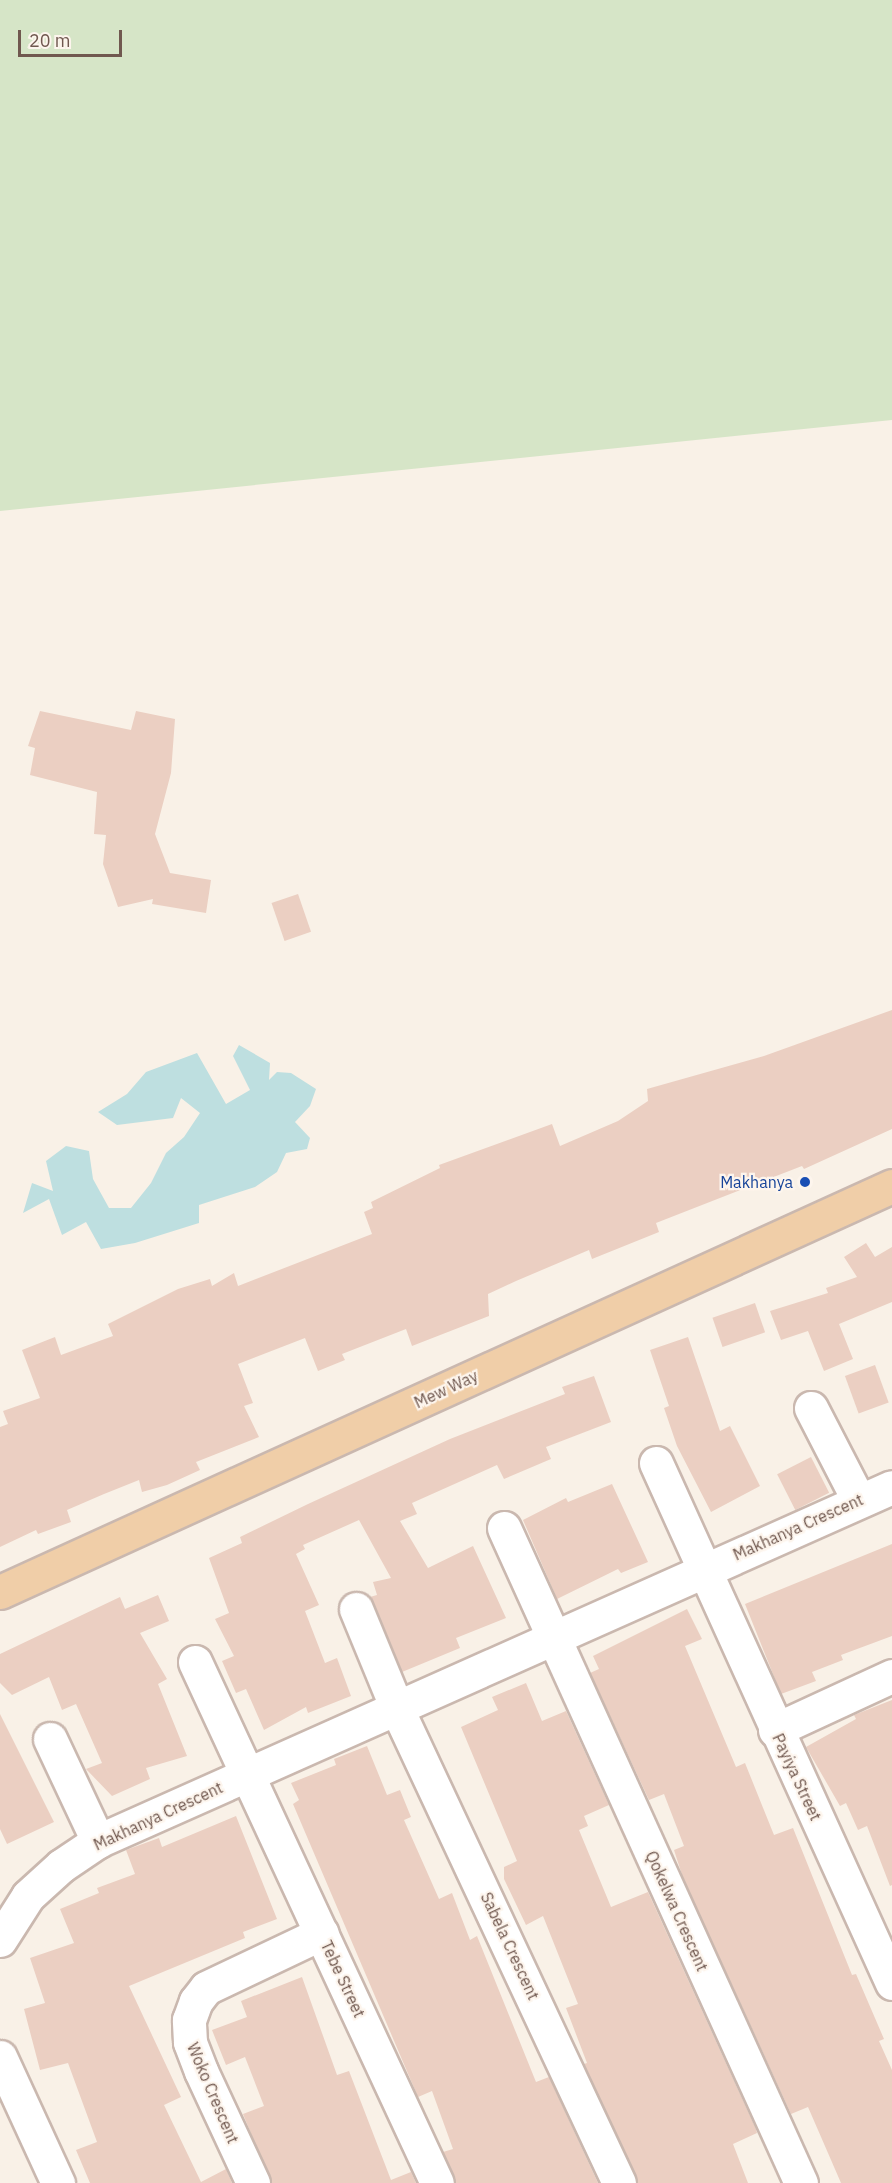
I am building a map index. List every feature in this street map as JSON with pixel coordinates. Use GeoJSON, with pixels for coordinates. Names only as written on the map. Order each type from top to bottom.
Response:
{"type":"FeatureCollection","features":[{"type":"Feature","properties":{"kind":"main road","name":"Mew Way"},"geometry":{"type":"LineString","coordinates":[[0,1592],[892,1186]]}},
{"type":"Feature","properties":{"kind":"street"},"geometry":{"type":"LineString","coordinates":[[811,1407],[858,1499]]}},
{"type":"Feature","properties":{"kind":"street"},"geometry":{"type":"LineString","coordinates":[[656,1463],[704,1569]]}},
{"type":"Feature","properties":{"kind":"street","name":"Makhanya Crescent"},"geometry":{"type":"LineString","coordinates":[[0,1940],[28,1896],[61,1866],[98,1841],[398,1710],[858,1499],[892,1487]]}},
{"type":"Feature","properties":{"kind":"street"},"geometry":{"type":"LineString","coordinates":[[504,1528],[554,1639]]}},
{"type":"Feature","properties":{"kind":"street","name":"Payiya Street"},"geometry":{"type":"LineString","coordinates":[[704,1569],[775,1730],[892,1983]]}},
{"type":"Feature","properties":{"kind":"street"},"geometry":{"type":"LineString","coordinates":[[356,1609],[398,1710]]}},
{"type":"Feature","properties":{"kind":"street","name":"Qokelwa Crescent"},"geometry":{"type":"LineString","coordinates":[[554,1639],[801,2183]]}},
{"type":"Feature","properties":{"kind":"street"},"geometry":{"type":"LineString","coordinates":[[195,1662],[247,1775]]}},
{"type":"Feature","properties":{"kind":"street"},"geometry":{"type":"LineString","coordinates":[[775,1730],[892,1676]]}},
{"type":"Feature","properties":{"kind":"street","name":"Sabela Crescent"},"geometry":{"type":"LineString","coordinates":[[398,1710],[620,2183]]}},
{"type":"Feature","properties":{"kind":"street"},"geometry":{"type":"LineString","coordinates":[[50,1739],[98,1841]]}},
{"type":"Feature","properties":{"kind":"street","name":"Tebe Street"},"geometry":{"type":"LineString","coordinates":[[247,1775],[437,2183]]}},
{"type":"Feature","properties":{"kind":"street","name":"Woko Crescent"},"geometry":{"type":"LineString","coordinates":[[253,2183],[201,2071],[190,2042],[189,2020],[196,2001],[206,1988],[322,1933]]}},
{"type":"Feature","properties":{"kind":"street"},"geometry":{"type":"LineString","coordinates":[[0,2057],[58,2183]]}},
{"type":"Feature","properties":{"kind":"green space"},"geometry":{"type":"Polygon","coordinates":[[[0,0],[892,0],[892,420],[0,511],[0,0]]]}},
{"type":"Feature","properties":{"kind":"water"},"geometry":{"type":"Polygon","coordinates":[[[239,1045],[270,1063],[269,1080],[277,1072],[291,1073],[316,1089],[310,1106],[295,1122],[310,1138],[307,1149],[286,1153],[277,1172],[255,1187],[199,1205],[199,1223],[135,1243],[101,1249],[86,1222],[62,1235],[49,1199],[23,1213],[32,1183],[53,1191],[46,1161],[66,1146],[89,1151],[93,1179],[109,1208],[131,1208],[151,1183],[166,1153],[184,1137],[200,1113],[181,1098],[173,1118],[117,1125],[98,1112],[127,1094],[146,1072],[197,1053],[226,1104],[250,1090],[233,1056],[239,1045]]]}},
{"type":"Feature","properties":{"kind":"building"},"geometry":{"type":"Polygon","coordinates":[[[40,711],[131,730],[136,711],[175,719],[171,773],[155,834],[170,873],[211,880],[206,913],[152,904],[153,899],[118,907],[103,864],[106,835],[94,834],[97,792],[30,775],[35,748],[28,746],[40,711]]]}},
{"type":"Feature","properties":{"kind":"building"},"geometry":{"type":"Polygon","coordinates":[[[298,894],[311,932],[285,941],[272,903],[298,894]]]}},
{"type":"Feature","properties":{"kind":"building"},"geometry":{"type":"Polygon","coordinates":[[[892,1010],[892,1129],[804,1169],[802,1166],[656,1223],[659,1232],[592,1259],[589,1250],[516,1281],[488,1294],[489,1316],[412,1346],[406,1329],[342,1354],[345,1360],[318,1371],[305,1338],[238,1364],[253,1403],[244,1406],[259,1437],[196,1462],[200,1470],[167,1485],[142,1492],[139,1480],[67,1510],[71,1522],[38,1534],[36,1530],[0,1547],[0,1427],[8,1424],[3,1411],[40,1398],[22,1350],[55,1337],[61,1355],[113,1336],[108,1324],[178,1289],[210,1279],[212,1286],[234,1273],[238,1286],[372,1234],[364,1212],[373,1208],[371,1202],[440,1168],[439,1165],[552,1124],[560,1146],[618,1121],[648,1101],[647,1089],[764,1056],[892,1010]]]}},
{"type":"Feature","properties":{"kind":"building"},"geometry":{"type":"Polygon","coordinates":[[[866,1243],[875,1257],[892,1247],[892,1302],[839,1324],[853,1359],[824,1371],[808,1331],[781,1340],[770,1311],[828,1293],[826,1288],[857,1277],[844,1257],[866,1243]]]}},
{"type":"Feature","properties":{"kind":"building"},"geometry":{"type":"Polygon","coordinates":[[[755,1303],[765,1332],[723,1347],[712,1318],[755,1303]]]}},
{"type":"Feature","properties":{"kind":"building"},"geometry":{"type":"Polygon","coordinates":[[[688,1337],[720,1431],[730,1426],[760,1486],[711,1512],[677,1446],[664,1408],[669,1406],[650,1350],[688,1337]]]}},
{"type":"Feature","properties":{"kind":"building"},"geometry":{"type":"Polygon","coordinates":[[[875,1365],[889,1403],[859,1414],[845,1376],[875,1365]]]}},
{"type":"Feature","properties":{"kind":"building"},"geometry":{"type":"Polygon","coordinates":[[[594,1376],[611,1422],[546,1447],[551,1459],[504,1479],[497,1465],[412,1503],[417,1514],[400,1521],[428,1568],[473,1546],[506,1618],[456,1638],[460,1648],[402,1672],[370,1597],[377,1595],[373,1582],[391,1578],[359,1520],[303,1545],[305,1549],[296,1554],[319,1605],[305,1611],[325,1663],[337,1658],[351,1696],[308,1713],[306,1707],[264,1730],[246,1689],[236,1693],[222,1661],[234,1656],[215,1619],[229,1613],[209,1558],[242,1543],[240,1537],[308,1504],[450,1439],[565,1394],[562,1387],[594,1376]]]}},
{"type":"Feature","properties":{"kind":"building"},"geometry":{"type":"Polygon","coordinates":[[[811,1457],[829,1493],[795,1510],[777,1474],[811,1457]]]}},
{"type":"Feature","properties":{"kind":"building"},"geometry":{"type":"Polygon","coordinates":[[[612,1484],[648,1562],[621,1573],[618,1569],[557,1599],[523,1520],[566,1498],[568,1502],[612,1484]]]}},
{"type":"Feature","properties":{"kind":"building"},"geometry":{"type":"Polygon","coordinates":[[[892,1544],[892,1636],[841,1655],[843,1660],[812,1672],[816,1681],[781,1694],[745,1604],[892,1544]]]}},
{"type":"Feature","properties":{"kind":"building"},"geometry":{"type":"Polygon","coordinates":[[[158,1595],[169,1621],[140,1633],[167,1679],[158,1684],[187,1756],[146,1768],[150,1779],[112,1796],[86,1769],[102,1763],[76,1704],[62,1710],[49,1677],[12,1695],[0,1683],[0,1654],[120,1597],[125,1609],[158,1595]]]}},
{"type":"Feature","properties":{"kind":"building"},"geometry":{"type":"Polygon","coordinates":[[[687,1609],[702,1639],[685,1646],[736,1767],[745,1763],[774,1835],[793,1828],[852,1975],[856,1974],[884,2039],[879,2041],[892,2070],[892,2183],[841,2183],[808,2107],[791,2114],[683,1878],[674,1850],[684,1846],[664,1794],[649,1800],[590,1673],[599,1669],[593,1656],[687,1609]]]}},
{"type":"Feature","properties":{"kind":"building"},"geometry":{"type":"Polygon","coordinates":[[[526,1683],[542,1721],[566,1711],[609,1805],[584,1816],[588,1826],[579,1830],[611,1907],[648,1892],[756,2129],[757,2133],[733,2144],[748,2183],[637,2183],[584,2064],[587,2063],[566,2008],[578,2004],[543,1916],[526,1925],[504,1879],[504,1867],[517,1861],[461,1727],[498,1710],[492,1697],[526,1683]]]}},
{"type":"Feature","properties":{"kind":"building"},"geometry":{"type":"Polygon","coordinates":[[[892,1700],[892,1885],[890,1886],[867,1826],[858,1830],[846,1803],[840,1806],[806,1747],[856,1719],[854,1715],[892,1700]]]}},
{"type":"Feature","properties":{"kind":"building"},"geometry":{"type":"Polygon","coordinates":[[[0,1714],[54,1822],[7,1844],[0,1829],[0,1714]]]}},
{"type":"Feature","properties":{"kind":"building"},"geometry":{"type":"Polygon","coordinates":[[[367,1746],[387,1795],[400,1790],[411,1817],[404,1820],[439,1899],[452,1893],[470,1940],[477,1936],[536,2082],[549,2077],[598,2183],[455,2183],[443,2152],[453,2149],[432,2091],[418,2097],[293,1804],[299,1800],[291,1783],[336,1765],[334,1759],[367,1746]]]}},
{"type":"Feature","properties":{"kind":"building"},"geometry":{"type":"Polygon","coordinates":[[[236,1816],[277,1919],[243,1932],[245,1938],[129,1986],[181,2097],[164,2105],[201,2182],[226,2169],[232,2183],[90,2183],[76,2150],[97,2142],[68,2063],[40,2070],[24,2009],[45,2003],[30,1958],[74,1943],[60,1909],[99,1893],[97,1888],[135,1874],[126,1850],[159,1838],[162,1847],[236,1816]]]}},
{"type":"Feature","properties":{"kind":"building"},"geometry":{"type":"Polygon","coordinates":[[[302,1977],[337,2075],[349,2071],[391,2180],[411,2172],[416,2183],[271,2183],[243,2114],[264,2106],[245,2057],[226,2065],[212,2030],[247,2017],[241,2001],[302,1977]]]}},
{"type":"Feature","properties":{"kind":"place","name":"Makhanya"},"geometry":{"type":"Point","coordinates":[805,1182]}}]}
